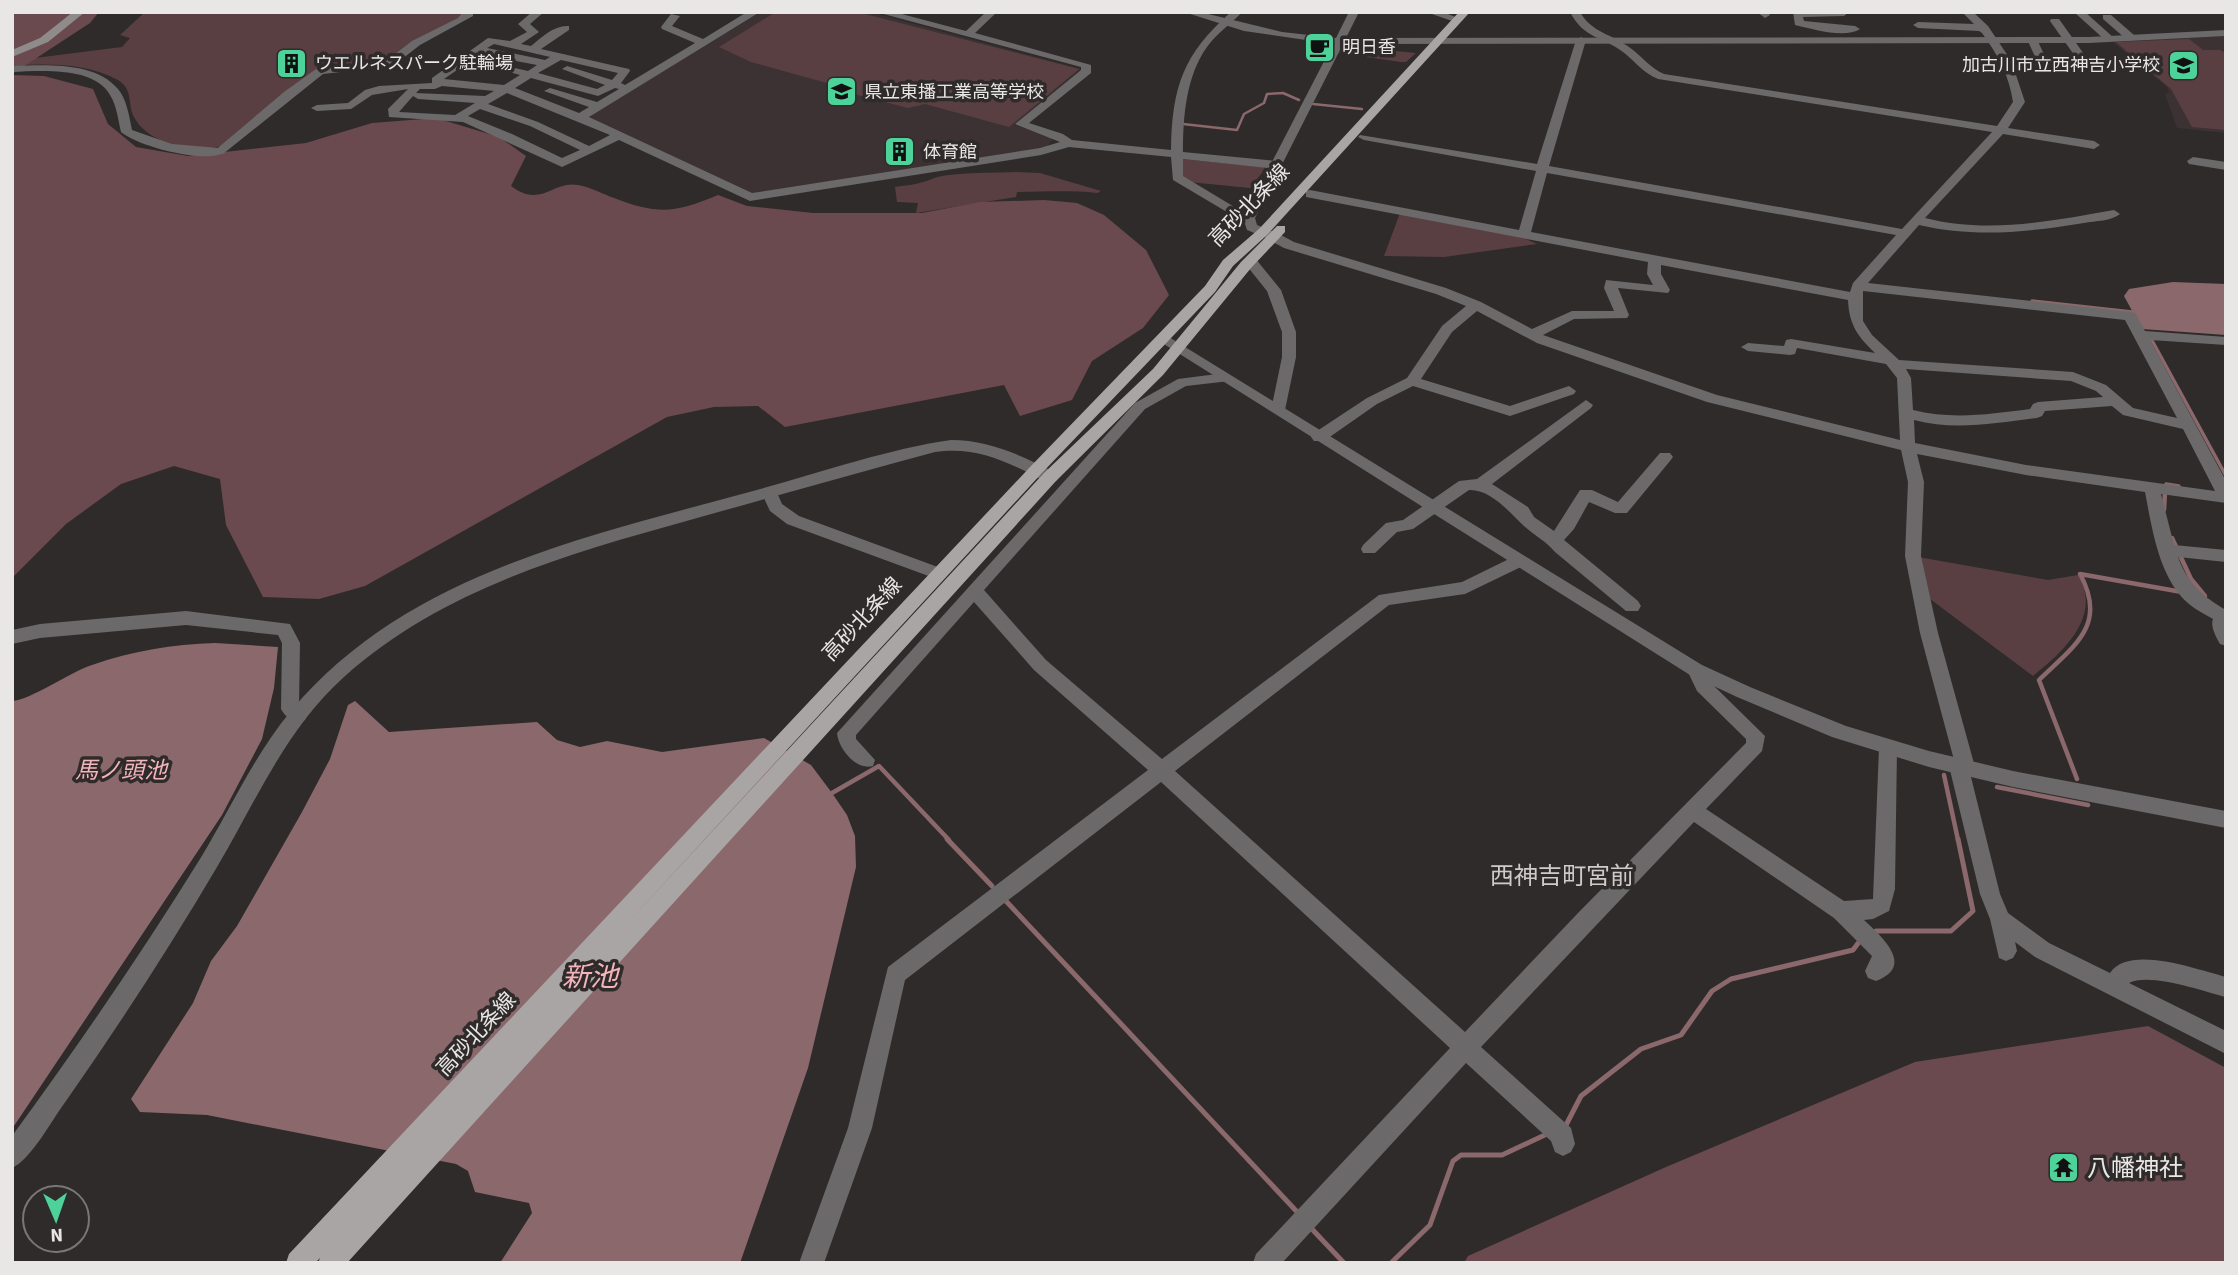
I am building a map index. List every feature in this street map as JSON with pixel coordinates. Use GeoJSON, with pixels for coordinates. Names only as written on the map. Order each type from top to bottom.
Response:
{"type":"FeatureCollection","features":[{"type":"Feature","properties":{"kind":"main road"},"geometry":{"type":"LineString","coordinates":[[12,54],[44,40],[80,12]]}},
{"type":"Feature","properties":{"kind":"main road","name":"高砂北条線"},"geometry":{"type":"LineString","coordinates":[[801,736],[940,574],[1043,473],[1124,408],[1228,263],[1269,234],[1310,194],[1479,12]]}},
{"type":"Feature","properties":{"kind":"main road","name":"高砂北条線"},"geometry":{"type":"LineString","coordinates":[[1171,343],[1250,261],[1269,234],[1461,16]]}},
{"type":"Feature","properties":{"kind":"main road","name":"高砂北条線"},"geometry":{"type":"LineString","coordinates":[[298,1263],[385,1186],[1043,473]]}},
{"type":"Feature","properties":{"kind":"main road","name":"高砂北条線"},"geometry":{"type":"LineString","coordinates":[[330,1263],[385,1186]]}},
{"type":"Feature","properties":{"kind":"street"},"geometry":{"type":"LineString","coordinates":[[12,69],[68,70],[89,76],[110,86],[115,93],[127,132],[148,144],[166,148],[219,152],[320,71],[389,64],[416,43],[462,20],[468,16],[468,12]]}},
{"type":"Feature","properties":{"kind":"street"},"geometry":{"type":"LineString","coordinates":[[550,90],[592,104],[627,89],[755,12]]}},
{"type":"Feature","properties":{"kind":"street"},"geometry":{"type":"LineString","coordinates":[[881,12],[1086,65],[1087,71],[1021,124],[1059,136],[1069,143]]}},
{"type":"Feature","properties":{"kind":"street"},"geometry":{"type":"LineString","coordinates":[[967,35],[992,12]]}},
{"type":"Feature","properties":{"kind":"street"},"geometry":{"type":"LineString","coordinates":[[1189,12],[1224,24],[1290,37],[1339,41],[1992,38],[2070,40],[2226,33]]}},
{"type":"Feature","properties":{"kind":"street"},"geometry":{"type":"LineString","coordinates":[[1237,12],[1200,48],[1186,78],[1176,129],[1177,177],[1242,217]]}},
{"type":"Feature","properties":{"kind":"street"},"geometry":{"type":"LineString","coordinates":[[1354,12],[1248,221],[1251,227],[1289,245],[1441,290],[1532,335],[1712,398],[1908,447],[2036,472],[2226,497]]}},
{"type":"Feature","properties":{"kind":"street"},"geometry":{"type":"LineString","coordinates":[[1431,12],[1461,16]]}},
{"type":"Feature","properties":{"kind":"street"},"geometry":{"type":"LineString","coordinates":[[1575,12],[1584,29],[1623,47],[1646,69],[1662,77],[2094,145]]}},
{"type":"Feature","properties":{"kind":"street"},"geometry":{"type":"LineString","coordinates":[[1967,12],[1992,38],[2015,82],[2019,102],[2000,131],[1904,233],[1857,291],[1856,321],[1867,338],[1893,362],[1904,378],[1908,447],[1916,482],[1913,556],[1990,894],[2000,919],[2006,951]]}},
{"type":"Feature","properties":{"kind":"street"},"geometry":{"type":"LineString","coordinates":[[2079,12],[2109,38]]}},
{"type":"Feature","properties":{"kind":"street"},"geometry":{"type":"LineString","coordinates":[[1855,29],[1835,29],[1799,23],[1797,14],[1844,13],[1865,39]]}},
{"type":"Feature","properties":{"kind":"street"},"geometry":{"type":"LineString","coordinates":[[513,44],[534,32],[523,24],[535,15],[550,23]]}},
{"type":"Feature","properties":{"kind":"street"},"geometry":{"type":"LineString","coordinates":[[675,16],[666,27],[703,43]]}},
{"type":"Feature","properties":{"kind":"street"},"geometry":{"type":"LineString","coordinates":[[2107,17],[2130,37]]}},
{"type":"Feature","properties":{"kind":"street"},"geometry":{"type":"LineString","coordinates":[[2055,21],[2081,57]]}},
{"type":"Feature","properties":{"kind":"street"},"geometry":{"type":"LineString","coordinates":[[1918,25],[1984,28]]}},
{"type":"Feature","properties":{"kind":"street"},"geometry":{"type":"LineString","coordinates":[[533,50],[551,35],[565,28]]}},
{"type":"Feature","properties":{"kind":"street"},"geometry":{"type":"LineString","coordinates":[[2004,60],[2043,63],[2032,39]]}},
{"type":"Feature","properties":{"kind":"street"},"geometry":{"type":"LineString","coordinates":[[440,82],[436,80],[492,40],[625,71],[614,84],[598,93],[580,117]]}},
{"type":"Feature","properties":{"kind":"street"},"geometry":{"type":"LineString","coordinates":[[1524,235],[1563,93],[1581,40]]}},
{"type":"Feature","properties":{"kind":"street"},"geometry":{"type":"LineString","coordinates":[[475,50],[507,54],[579,72],[627,89]]}},
{"type":"Feature","properties":{"kind":"street"},"geometry":{"type":"LineString","coordinates":[[458,118],[559,56]]}},
{"type":"Feature","properties":{"kind":"street"},"geometry":{"type":"LineString","coordinates":[[463,60],[493,63],[598,93]]}},
{"type":"Feature","properties":{"kind":"street"},"geometry":{"type":"LineString","coordinates":[[536,100],[591,64]]}},
{"type":"Feature","properties":{"kind":"street"},"geometry":{"type":"LineString","coordinates":[[414,69],[393,115],[458,118],[508,136],[562,163],[620,135]]}},
{"type":"Feature","properties":{"kind":"street"},"geometry":{"type":"LineString","coordinates":[[450,69],[518,82]]}},
{"type":"Feature","properties":{"kind":"street"},"geometry":{"type":"LineString","coordinates":[[472,84],[487,74]]}},
{"type":"Feature","properties":{"kind":"street"},"geometry":{"type":"LineString","coordinates":[[405,91],[417,86],[435,86],[440,82],[508,89],[580,117],[750,197],[1041,151],[1069,143],[1276,164]]}},
{"type":"Feature","properties":{"kind":"street"},"geometry":{"type":"LineString","coordinates":[[317,108],[351,106],[358,97],[372,92],[405,91],[480,105],[534,124],[589,149]]}},
{"type":"Feature","properties":{"kind":"street"},"geometry":{"type":"LineString","coordinates":[[397,106],[480,105]]}},
{"type":"Feature","properties":{"kind":"street"},"geometry":{"type":"LineString","coordinates":[[508,136],[563,110]]}},
{"type":"Feature","properties":{"kind":"street"},"geometry":{"type":"LineString","coordinates":[[1364,137],[1904,233]]}},
{"type":"Feature","properties":{"kind":"street"},"geometry":{"type":"LineString","coordinates":[[2193,161],[2226,166]]}},
{"type":"Feature","properties":{"kind":"street"},"geometry":{"type":"LineString","coordinates":[[1310,194],[1655,260],[1857,291],[2130,316],[2146,335],[2188,425],[2226,497]]}},
{"type":"Feature","properties":{"kind":"street"},"geometry":{"type":"LineString","coordinates":[[1916,220],[1969,227],[2010,228],[2114,214]]}},
{"type":"Feature","properties":{"kind":"street"},"geometry":{"type":"LineString","coordinates":[[1532,335],[1572,315],[1622,315],[1611,283],[1663,290],[1654,274],[1655,260]]}},
{"type":"Feature","properties":{"kind":"street"},"geometry":{"type":"LineString","coordinates":[[1250,261],[1274,290],[1289,332],[1289,357],[1278,410]]}},
{"type":"Feature","properties":{"kind":"street"},"geometry":{"type":"LineString","coordinates":[[1319,437],[1372,401],[1412,381],[1447,329],[1476,305]]}},
{"type":"Feature","properties":{"kind":"street"},"geometry":{"type":"LineString","coordinates":[[2146,335],[2226,341]]}},
{"type":"Feature","properties":{"kind":"street"},"geometry":{"type":"LineString","coordinates":[[1171,343],[1696,670],[1767,703],[1888,748],[1962,766],[2226,820]]}},
{"type":"Feature","properties":{"kind":"street"},"geometry":{"type":"LineString","coordinates":[[1748,347],[1790,351],[1791,343],[1947,370],[2073,377],[2093,383],[2128,412],[2188,425]]}},
{"type":"Feature","properties":{"kind":"street"},"geometry":{"type":"LineString","coordinates":[[1934,358],[1947,370]]}},
{"type":"Feature","properties":{"kind":"street"},"geometry":{"type":"LineString","coordinates":[[866,760],[847,742],[846,733],[1140,406],[1183,382],[1225,378]]}},
{"type":"Feature","properties":{"kind":"street"},"geometry":{"type":"LineString","coordinates":[[1412,381],[1510,411],[1569,391]]}},
{"type":"Feature","properties":{"kind":"street"},"geometry":{"type":"LineString","coordinates":[[1906,413],[1928,419],[1986,420],[2037,413],[2038,407],[2117,401]]}},
{"type":"Feature","properties":{"kind":"street"},"geometry":{"type":"LineString","coordinates":[[1369,549],[1392,527],[1406,525],[1465,485],[1481,484],[1586,405]]}},
{"type":"Feature","properties":{"kind":"street"},"geometry":{"type":"LineString","coordinates":[[12,1156],[168,929],[275,747],[298,715],[363,652],[398,625],[463,590],[571,548],[954,443],[981,447],[1043,473]]}},
{"type":"Feature","properties":{"kind":"street"},"geometry":{"type":"LineString","coordinates":[[1554,538],[1563,533],[1587,494],[1622,509],[1665,457]]}},
{"type":"Feature","properties":{"kind":"street"},"geometry":{"type":"LineString","coordinates":[[1481,484],[1521,511],[1528,521],[1554,538],[1561,548],[1632,606]]}},
{"type":"Feature","properties":{"kind":"street"},"geometry":{"type":"LineString","coordinates":[[2161,490],[2161,534],[2175,551],[2190,593],[2224,615],[2220,623],[2226,639]]}},
{"type":"Feature","properties":{"kind":"street"},"geometry":{"type":"LineString","coordinates":[[769,492],[776,507],[793,520],[940,574]]}},
{"type":"Feature","properties":{"kind":"street"},"geometry":{"type":"LineString","coordinates":[[2175,551],[2226,556]]}},
{"type":"Feature","properties":{"kind":"street"},"geometry":{"type":"LineString","coordinates":[[811,1263],[860,1128],[896,974],[1385,599],[1465,588],[1519,561]]}},
{"type":"Feature","properties":{"kind":"street"},"geometry":{"type":"LineString","coordinates":[[975,591],[1040,665],[1161,770],[1544,1119],[1563,1140]]}},
{"type":"Feature","properties":{"kind":"street"},"geometry":{"type":"LineString","coordinates":[[12,636],[186,618],[284,629],[291,643],[290,709],[298,715]]}},
{"type":"Feature","properties":{"kind":"street"},"geometry":{"type":"LineString","coordinates":[[1265,1263],[1585,920],[1755,746],[1756,736],[1703,686],[1696,670]]}},
{"type":"Feature","properties":{"kind":"street"},"geometry":{"type":"LineString","coordinates":[[1841,911],[1873,910],[1882,904],[1889,782],[1888,748]]}},
{"type":"Feature","properties":{"kind":"street"},"geometry":{"type":"LineString","coordinates":[[1693,811],[1841,911],[1885,962]]}},
{"type":"Feature","properties":{"kind":"street"},"geometry":{"type":"LineString","coordinates":[[2000,919],[2042,950],[2226,1043]]}},
{"type":"Feature","properties":{"kind":"street"},"geometry":{"type":"LineString","coordinates":[[2115,987],[2120,976],[2130,970],[2159,971],[2226,987]]}},
{"type":"Feature","properties":{"kind":"shaded area"},"geometry":{"type":"Polygon","coordinates":[[[12,12],[99,12],[90,23],[12,74],[12,12]]]}},
{"type":"Feature","properties":{"kind":"shaded area"},"geometry":{"type":"Polygon","coordinates":[[[145,12],[463,12],[463,15],[382,64],[320,69],[280,97],[221,146],[210,148],[173,145],[150,134],[134,117],[126,88],[106,74],[66,65],[12,65],[27,59],[122,47],[130,38],[120,35],[145,12]]]}},
{"type":"Feature","properties":{"kind":"shaded area","name":"県立東播工業高等学校"},"geometry":{"type":"Polygon","coordinates":[[[761,12],[870,12],[1081,69],[1014,125],[1054,137],[1047,147],[749,194],[591,118],[592,114],[761,12]]]}},
{"type":"Feature","properties":{"kind":"shaded area"},"geometry":{"type":"Polygon","coordinates":[[[776,12],[857,12],[1079,69],[1009,127],[925,104],[908,108],[751,62],[719,47],[776,12]]]}},
{"type":"Feature","properties":{"kind":"shaded area","name":"加古川市立西神吉小学校"},"geometry":{"type":"Polygon","coordinates":[[[2226,36],[2226,133],[2177,128],[2165,94],[2169,93],[2168,88],[2113,42],[2226,36]]]}},
{"type":"Feature","properties":{"kind":"shaded area","name":"加古川市立西神吉小学校"},"geometry":{"type":"Polygon","coordinates":[[[2189,39],[2203,50],[2220,50],[2226,53],[2226,130],[2192,127],[2171,89],[2116,42],[2189,39]]]}},
{"type":"Feature","properties":{"kind":"shaded area"},"geometry":{"type":"Polygon","coordinates":[[[1343,46],[1416,53],[1406,62],[1401,62],[1339,53],[1343,46]]]}},
{"type":"Feature","properties":{"kind":"shaded area"},"geometry":{"type":"Polygon","coordinates":[[[12,75],[44,76],[93,89],[108,124],[136,147],[188,156],[306,143],[372,123],[436,118],[499,137],[526,156],[511,186],[531,195],[561,186],[578,185],[655,209],[678,208],[718,195],[747,206],[813,213],[922,213],[980,202],[1044,200],[1077,203],[1104,215],[1146,250],[1169,295],[1143,328],[1092,361],[1072,400],[1020,416],[1004,385],[785,427],[758,406],[714,407],[667,417],[365,586],[319,599],[263,597],[226,525],[220,479],[174,466],[121,484],[66,524],[12,578],[12,75]]]}},
{"type":"Feature","properties":{"kind":"shaded area"},"geometry":{"type":"Polygon","coordinates":[[[1182,159],[1265,169],[1250,188],[1189,182],[1180,176],[1182,159]]]}},
{"type":"Feature","properties":{"kind":"shaded area"},"geometry":{"type":"Polygon","coordinates":[[[1040,173],[1101,191],[1017,192],[1016,197],[916,213],[918,203],[897,202],[895,187],[948,175],[1040,173]]]}},
{"type":"Feature","properties":{"kind":"shaded area"},"geometry":{"type":"Polygon","coordinates":[[[1400,213],[1519,236],[1537,244],[1444,257],[1384,256],[1400,213]]]}},
{"type":"Feature","properties":{"kind":"shaded area"},"geometry":{"type":"Polygon","coordinates":[[[1918,557],[2048,580],[2078,575],[2086,605],[2083,619],[2067,644],[2033,676],[1926,596],[1918,557]]]}},
{"type":"Feature","properties":{"kind":"shaded area"},"geometry":{"type":"Polygon","coordinates":[[[2148,1026],[2226,1068],[2226,1263],[1464,1263],[1468,1256],[1666,1167],[1915,1062],[2148,1026]]]}},
{"type":"Feature","properties":{"kind":"water"},"geometry":{"type":"Polygon","coordinates":[[[2173,282],[2226,284],[2226,335],[2142,329],[2124,296],[2129,289],[2173,282]]]}},
{"type":"Feature","properties":{"kind":"water","name":"馬ノ頭池"},"geometry":{"type":"Polygon","coordinates":[[[215,643],[278,647],[274,688],[262,739],[222,815],[12,1129],[12,701],[29,696],[107,660],[153,649],[215,643]]]}},
{"type":"Feature","properties":{"kind":"water","name":"新池"},"geometry":{"type":"Polygon","coordinates":[[[355,701],[389,732],[537,722],[557,740],[580,747],[607,741],[662,752],[764,738],[811,765],[832,793],[847,815],[855,836],[856,867],[808,1068],[740,1263],[500,1263],[532,1213],[529,1203],[475,1192],[468,1171],[456,1164],[207,1115],[140,1112],[131,1099],[193,1003],[211,961],[237,926],[302,812],[330,759],[348,705],[355,701]]]}},
{"type":"Feature","properties":{"kind":"waterway"},"geometry":{"type":"LineString","coordinates":[[1183,124],[1237,130],[1244,114],[1264,103],[1267,94],[1283,93],[1299,100]]}},
{"type":"Feature","properties":{"kind":"waterway"},"geometry":{"type":"LineString","coordinates":[[1313,104],[1362,109]]}},
{"type":"Feature","properties":{"kind":"waterway"},"geometry":{"type":"LineString","coordinates":[[2032,301],[2132,312]]}},
{"type":"Feature","properties":{"kind":"waterway"},"geometry":{"type":"LineString","coordinates":[[2149,335],[2226,476]]}},
{"type":"Feature","properties":{"kind":"waterway"},"geometry":{"type":"LineString","coordinates":[[2165,494],[2166,484],[2179,486]]}},
{"type":"Feature","properties":{"kind":"waterway"},"geometry":{"type":"LineString","coordinates":[[2164,510],[2165,492]]}},
{"type":"Feature","properties":{"kind":"waterway"},"geometry":{"type":"LineString","coordinates":[[2172,538],[2191,579],[2205,596],[2201,595]]}},
{"type":"Feature","properties":{"kind":"waterway"},"geometry":{"type":"LineString","coordinates":[[2077,779],[2039,680],[2075,645],[2089,621],[2088,592],[2080,574],[2182,592]]}},
{"type":"Feature","properties":{"kind":"waterway"},"geometry":{"type":"LineString","coordinates":[[832,793],[879,766],[949,840]]}},
{"type":"Feature","properties":{"kind":"waterway"},"geometry":{"type":"LineString","coordinates":[[1944,775],[1958,840]]}},
{"type":"Feature","properties":{"kind":"waterway"},"geometry":{"type":"LineString","coordinates":[[1997,787],[2088,805]]}},
{"type":"Feature","properties":{"kind":"waterway"},"geometry":{"type":"LineString","coordinates":[[947,839],[992,886]]}},
{"type":"Feature","properties":{"kind":"waterway"},"geometry":{"type":"LineString","coordinates":[[1876,931],[1951,931],[1973,911],[1958,839]]}},
{"type":"Feature","properties":{"kind":"waterway"},"geometry":{"type":"LineString","coordinates":[[1004,899],[1300,1215]]}},
{"type":"Feature","properties":{"kind":"waterway"},"geometry":{"type":"LineString","coordinates":[[1565,1127],[1581,1096],[1641,1049],[1681,1035],[1712,991],[1731,979],[1853,950],[1859,942]]}},
{"type":"Feature","properties":{"kind":"waterway"},"geometry":{"type":"LineString","coordinates":[[1391,1263],[1430,1225],[1453,1161],[1461,1155],[1502,1155],[1547,1134]]}},
{"type":"Feature","properties":{"kind":"waterway"},"geometry":{"type":"LineString","coordinates":[[1310,1227],[1344,1263]]}},
{"type":"Feature","properties":{"kind":"place","name":"明日香"},"geometry":{"type":"Point","coordinates":[1319,47]}},
{"type":"Feature","properties":{"kind":"place","name":"ウエルネスパーク駐輪場"},"geometry":{"type":"Point","coordinates":[292,63]}},
{"type":"Feature","properties":{"kind":"place","name":"加古川市立西神吉小学校"},"geometry":{"type":"Point","coordinates":[2183,65]}},
{"type":"Feature","properties":{"kind":"place","name":"県立東播工業高等学校"},"geometry":{"type":"Point","coordinates":[841,92]}},
{"type":"Feature","properties":{"kind":"place","name":"体育館"},"geometry":{"type":"Point","coordinates":[900,152]}},
{"type":"Feature","properties":{"kind":"place","name":"八幡神社"},"geometry":{"type":"Point","coordinates":[2064,1168]}},
{"type":"Feature","properties":{"kind":"district","name":"西神吉町宮前"},"geometry":{"type":"Point","coordinates":[1562,876]}}]}
